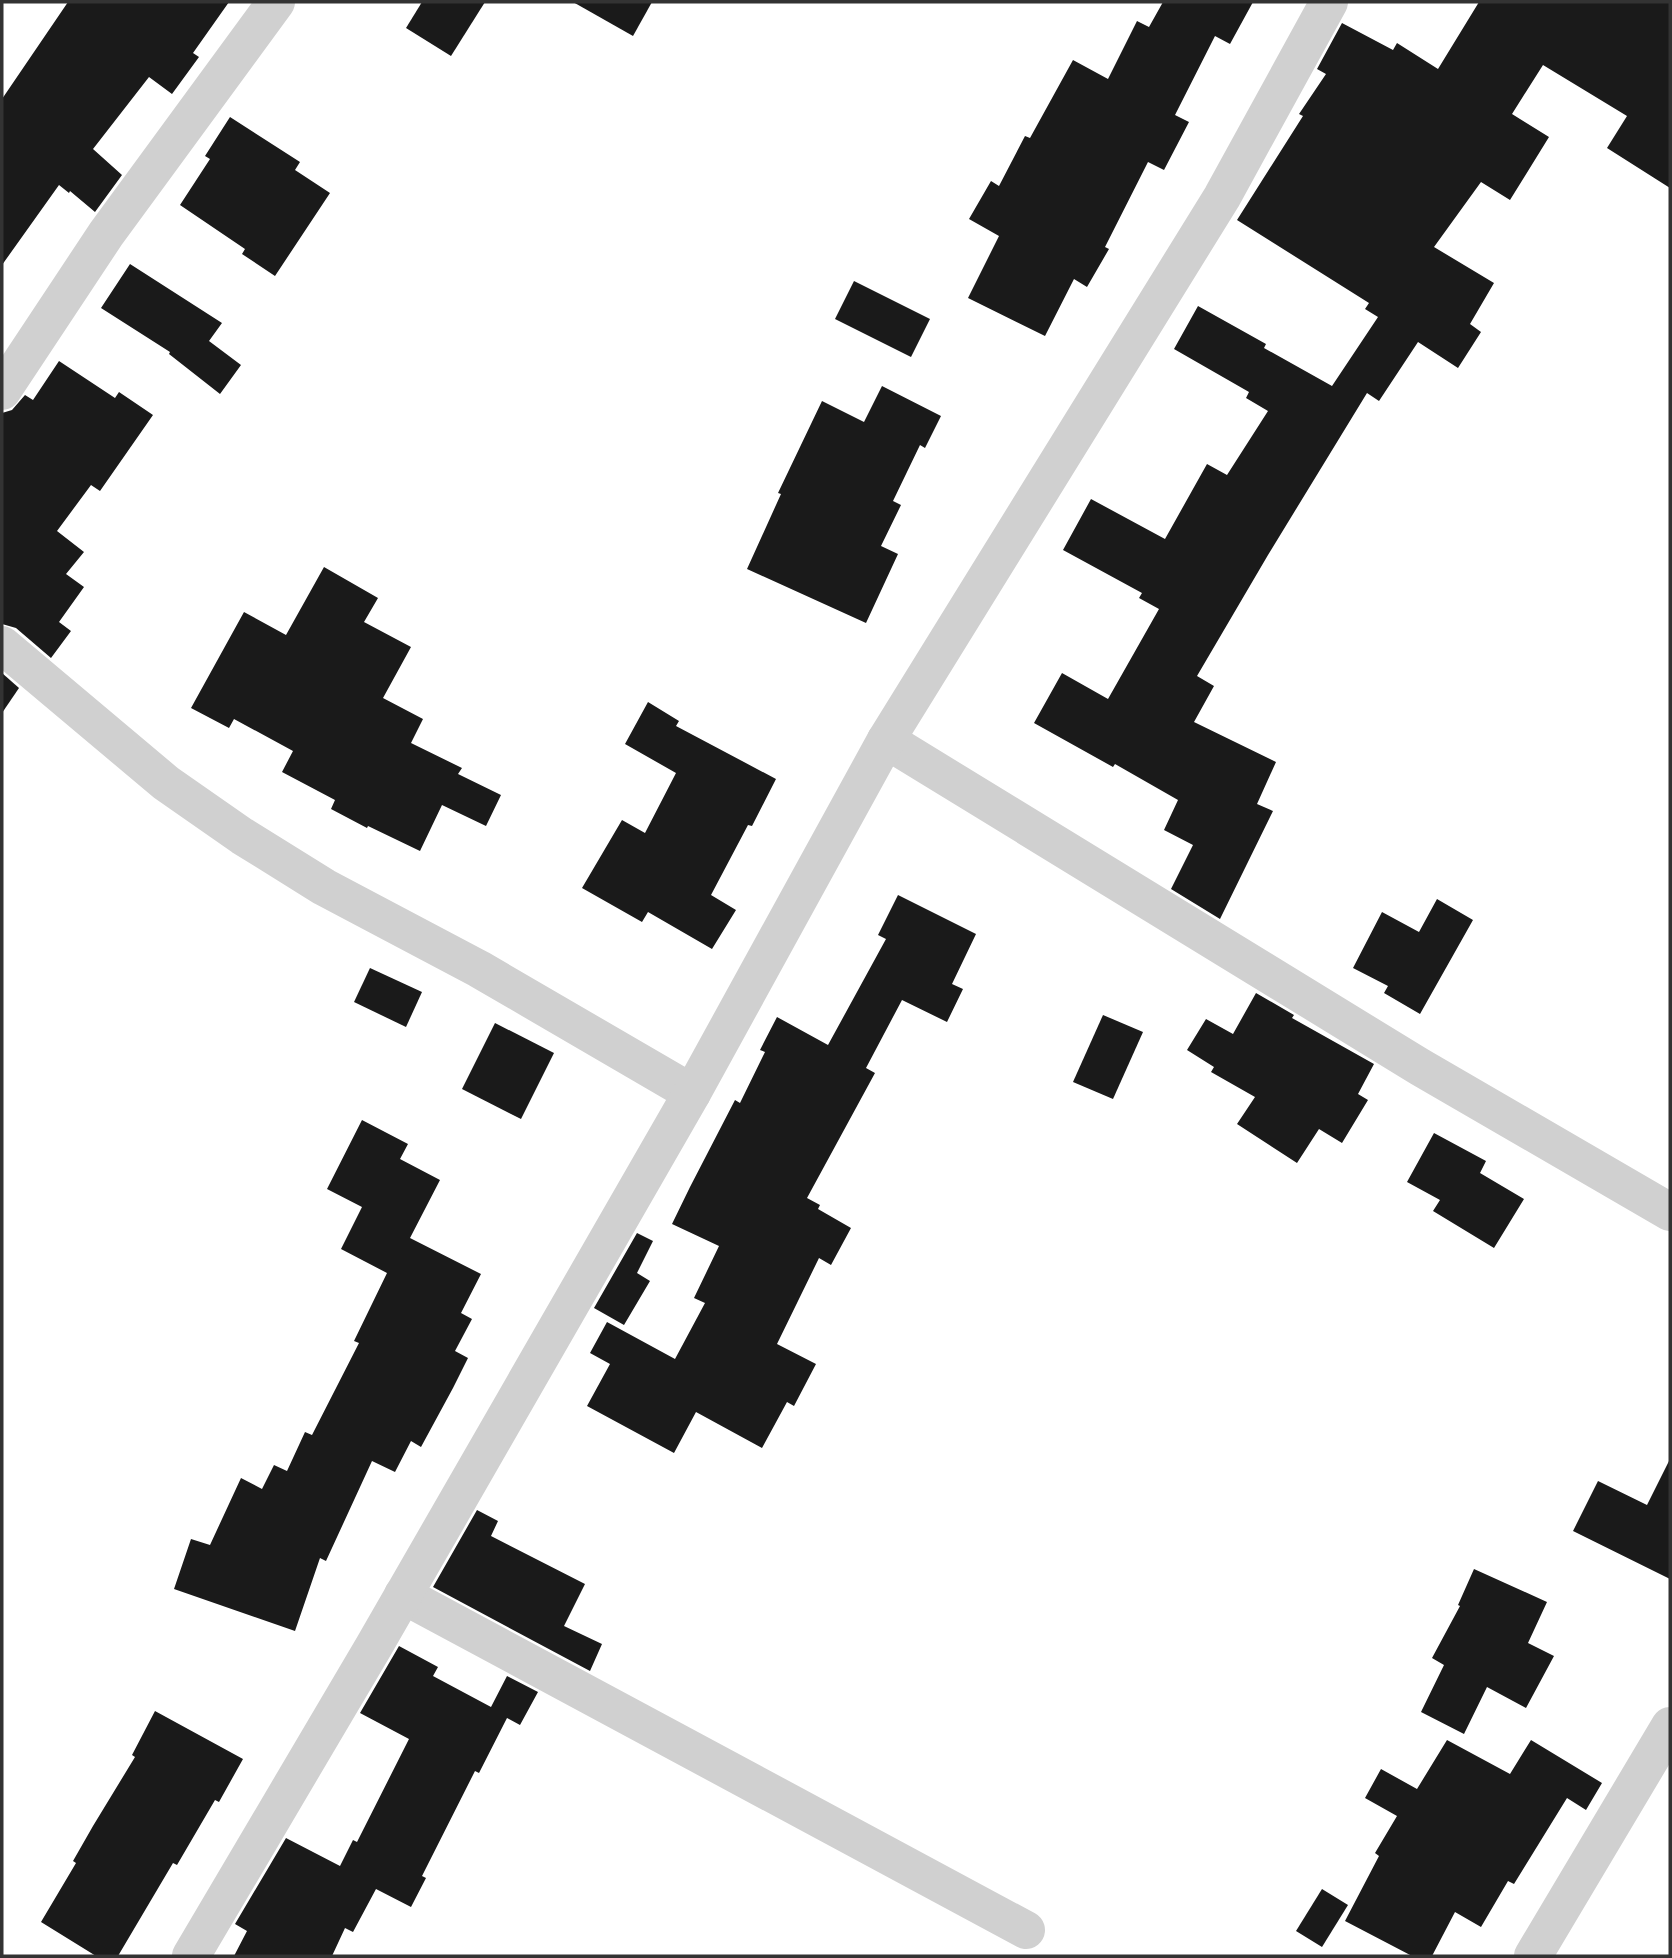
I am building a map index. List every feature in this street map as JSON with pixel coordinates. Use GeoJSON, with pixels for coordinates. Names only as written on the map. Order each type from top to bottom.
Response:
{"type":"FeatureCollection","features":[{"type":"Feature","properties":{"kind":"street"},"geometry":{"type":"LineString","coordinates":[[2,391],[106,234],[276,2]]}},
{"type":"Feature","properties":{"kind":"street"},"geometry":{"type":"LineString","coordinates":[[191,1956],[692,1094],[886,740],[1222,197],[1329,2]]}},
{"type":"Feature","properties":{"kind":"street"},"geometry":{"type":"LineString","coordinates":[[2,645],[166,783],[242,836],[324,887],[479,969],[692,1094]]}},
{"type":"Feature","properties":{"kind":"street"},"geometry":{"type":"LineString","coordinates":[[886,740],[1420,1067],[1670,1212]]}},
{"type":"Feature","properties":{"kind":"street"},"geometry":{"type":"LineString","coordinates":[[403,1595],[1026,1930]]}},
{"type":"Feature","properties":{"kind":"street"},"geometry":{"type":"LineString","coordinates":[[1533,1956],[1670,1726]]}},
{"type":"Feature","properties":{"kind":"building"},"geometry":{"type":"Polygon","coordinates":[[[68,2],[229,2],[193,53],[199,57],[172,94],[149,77],[93,149],[122,175],[95,212],[59,185],[2,265],[2,99],[68,2]]]}},
{"type":"Feature","properties":{"kind":"building"},"geometry":{"type":"Polygon","coordinates":[[[422,2],[485,2],[451,56],[406,28],[422,2]]]}},
{"type":"Feature","properties":{"kind":"building"},"geometry":{"type":"Polygon","coordinates":[[[573,2],[652,2],[633,36],[573,2]]]}},
{"type":"Feature","properties":{"kind":"building"},"geometry":{"type":"Polygon","coordinates":[[[1163,2],[1253,2],[1230,44],[1215,36],[1175,115],[1189,122],[1164,170],[1148,162],[1105,247],[1109,249],[1087,287],[1074,279],[1045,336],[968,298],[999,236],[969,219],[991,181],[999,186],[1025,136],[1030,138],[1073,60],[1108,79],[1137,21],[1149,27],[1163,2]]]}},
{"type":"Feature","properties":{"kind":"building"},"geometry":{"type":"Polygon","coordinates":[[[1479,2],[1670,2],[1670,188],[1607,148],[1627,116],[1543,65],[1512,114],[1549,137],[1510,200],[1481,182],[1434,247],[1494,283],[1470,324],[1481,332],[1458,368],[1418,342],[1379,401],[1367,393],[1197,676],[1214,686],[1194,722],[1276,762],[1257,804],[1273,811],[1220,919],[1171,889],[1193,845],[1164,830],[1178,800],[1034,723],[1062,673],[1108,699],[1159,609],[1139,598],[1142,593],[1063,550],[1091,499],[1165,539],[1207,464],[1227,475],[1268,411],[1246,398],[1249,392],[1174,349],[1198,306],[1266,344],[1264,348],[1332,386],[1378,317],[1365,309],[1369,303],[1237,220],[1303,116],[1299,114],[1326,74],[1317,69],[1342,23],[1393,50],[1397,43],[1438,69],[1479,2]]]}},
{"type":"Feature","properties":{"kind":"building"},"geometry":{"type":"Polygon","coordinates":[[[230,117],[300,162],[295,170],[330,193],[275,276],[242,254],[245,249],[180,205],[210,159],[205,156],[230,117]]]}},
{"type":"Feature","properties":{"kind":"building"},"geometry":{"type":"Polygon","coordinates":[[[130,264],[222,323],[209,341],[241,365],[220,394],[169,354],[170,352],[101,308],[130,264]]]}},
{"type":"Feature","properties":{"kind":"building"},"geometry":{"type":"Polygon","coordinates":[[[854,281],[930,319],[911,357],[835,319],[854,281]]]}},
{"type":"Feature","properties":{"kind":"building"},"geometry":{"type":"Polygon","coordinates":[[[59,361],[115,398],[119,392],[153,415],[100,491],[91,485],[57,531],[84,552],[66,574],[84,587],[59,622],[71,631],[51,658],[16,628],[2,624],[2,413],[12,410],[25,395],[33,400],[59,361]]]}},
{"type":"Feature","properties":{"kind":"building"},"geometry":{"type":"Polygon","coordinates":[[[882,386],[941,416],[925,448],[920,445],[893,501],[901,505],[881,546],[898,554],[866,623],[747,569],[781,494],[778,493],[822,401],[864,422],[882,386]]]}},
{"type":"Feature","properties":{"kind":"building"},"geometry":{"type":"Polygon","coordinates":[[[324,567],[378,598],[364,622],[411,647],[383,698],[423,719],[411,743],[462,768],[458,774],[501,795],[486,826],[442,805],[420,851],[331,809],[335,800],[282,772],[293,751],[234,719],[229,728],[191,708],[244,612],[286,635],[324,567]]]}},
{"type":"Feature","properties":{"kind":"building"},"geometry":{"type":"Polygon","coordinates":[[[2,673],[19,688],[2,713],[2,673]]]}},
{"type":"Feature","properties":{"kind":"building"},"geometry":{"type":"Polygon","coordinates":[[[648,702],[679,721],[676,726],[776,779],[711,895],[736,910],[712,949],[648,912],[642,922],[582,888],[622,820],[645,833],[676,773],[625,744],[648,702]]]}},
{"type":"Feature","properties":{"kind":"building"},"geometry":{"type":"Polygon","coordinates":[[[898,895],[976,934],[952,984],[963,989],[947,1022],[902,1000],[866,1068],[875,1073],[807,1198],[820,1205],[818,1209],[851,1228],[831,1265],[819,1258],[777,1344],[816,1364],[794,1406],[787,1402],[762,1448],[696,1412],[674,1453],[587,1406],[610,1364],[590,1353],[607,1322],[675,1359],[705,1303],[694,1298],[719,1246],[672,1224],[735,1100],[740,1103],[765,1052],[760,1050],[777,1017],[828,1045],[886,939],[878,935],[898,895]]]}},
{"type":"Feature","properties":{"kind":"building"},"geometry":{"type":"Polygon","coordinates":[[[1437,899],[1473,920],[1420,1014],[1384,993],[1388,986],[1353,968],[1382,912],[1419,932],[1437,899]]]}},
{"type":"Feature","properties":{"kind":"building"},"geometry":{"type":"Polygon","coordinates":[[[370,968],[422,992],[406,1027],[354,1002],[370,968]]]}},
{"type":"Feature","properties":{"kind":"building"},"geometry":{"type":"Polygon","coordinates":[[[1256,993],[1294,1015],[1292,1018],[1374,1064],[1358,1094],[1368,1100],[1342,1143],[1319,1129],[1297,1163],[1237,1124],[1255,1097],[1211,1072],[1214,1067],[1187,1050],[1206,1019],[1233,1034],[1256,993]]]}},
{"type":"Feature","properties":{"kind":"building"},"geometry":{"type":"Polygon","coordinates":[[[1103,1015],[1143,1032],[1113,1099],[1073,1082],[1103,1015]]]}},
{"type":"Feature","properties":{"kind":"building"},"geometry":{"type":"Polygon","coordinates":[[[495,1023],[554,1053],[521,1119],[462,1089],[495,1023]]]}},
{"type":"Feature","properties":{"kind":"building"},"geometry":{"type":"Polygon","coordinates":[[[362,1120],[408,1144],[400,1159],[440,1180],[410,1238],[481,1274],[461,1313],[472,1319],[455,1351],[468,1358],[453,1388],[421,1447],[411,1441],[395,1472],[372,1461],[326,1561],[320,1558],[295,1631],[174,1589],[191,1539],[210,1545],[241,1478],[262,1489],[274,1465],[287,1471],[305,1432],[312,1435],[359,1343],[354,1341],[387,1273],[341,1249],[362,1207],[327,1189],[362,1120]]]}},
{"type":"Feature","properties":{"kind":"building"},"geometry":{"type":"Polygon","coordinates":[[[1434,1133],[1486,1161],[1480,1173],[1524,1199],[1494,1248],[1433,1211],[1440,1200],[1407,1182],[1434,1133]]]}},
{"type":"Feature","properties":{"kind":"building"},"geometry":{"type":"Polygon","coordinates":[[[637,1233],[653,1241],[637,1273],[650,1281],[624,1325],[594,1308],[637,1233]]]}},
{"type":"Feature","properties":{"kind":"building"},"geometry":{"type":"Polygon","coordinates":[[[1670,1459],[1670,1579],[1573,1531],[1598,1481],[1647,1505],[1670,1459]]]}},
{"type":"Feature","properties":{"kind":"building"},"geometry":{"type":"Polygon","coordinates":[[[477,1510],[498,1521],[491,1536],[585,1584],[564,1626],[602,1644],[590,1671],[433,1587],[477,1510]]]}},
{"type":"Feature","properties":{"kind":"building"},"geometry":{"type":"Polygon","coordinates":[[[1474,1569],[1547,1602],[1528,1643],[1554,1656],[1526,1708],[1487,1687],[1464,1734],[1421,1712],[1444,1665],[1432,1658],[1460,1606],[1458,1605],[1474,1569]]]}},
{"type":"Feature","properties":{"kind":"building"},"geometry":{"type":"Polygon","coordinates":[[[399,1646],[438,1667],[433,1676],[491,1707],[507,1676],[538,1692],[520,1725],[507,1718],[479,1773],[475,1771],[422,1876],[426,1878],[411,1907],[376,1889],[353,1932],[345,1928],[332,1956],[234,1956],[247,1931],[235,1924],[286,1838],[340,1866],[353,1840],[357,1842],[409,1739],[360,1713],[399,1646]]]}},
{"type":"Feature","properties":{"kind":"building"},"geometry":{"type":"Polygon","coordinates":[[[155,1711],[243,1759],[219,1802],[215,1800],[177,1865],[173,1863],[118,1956],[96,1956],[41,1922],[76,1863],[73,1861],[135,1757],[132,1755],[155,1711]]]}},
{"type":"Feature","properties":{"kind":"building"},"geometry":{"type":"Polygon","coordinates":[[[1447,1740],[1510,1774],[1531,1740],[1602,1783],[1586,1810],[1567,1798],[1514,1884],[1508,1881],[1481,1927],[1455,1912],[1432,1956],[1412,1956],[1345,1921],[1379,1856],[1375,1853],[1397,1816],[1365,1798],[1381,1769],[1417,1789],[1447,1740]]]}},
{"type":"Feature","properties":{"kind":"building"},"geometry":{"type":"Polygon","coordinates":[[[1322,1889],[1348,1905],[1322,1947],[1296,1931],[1322,1889]]]}}]}
